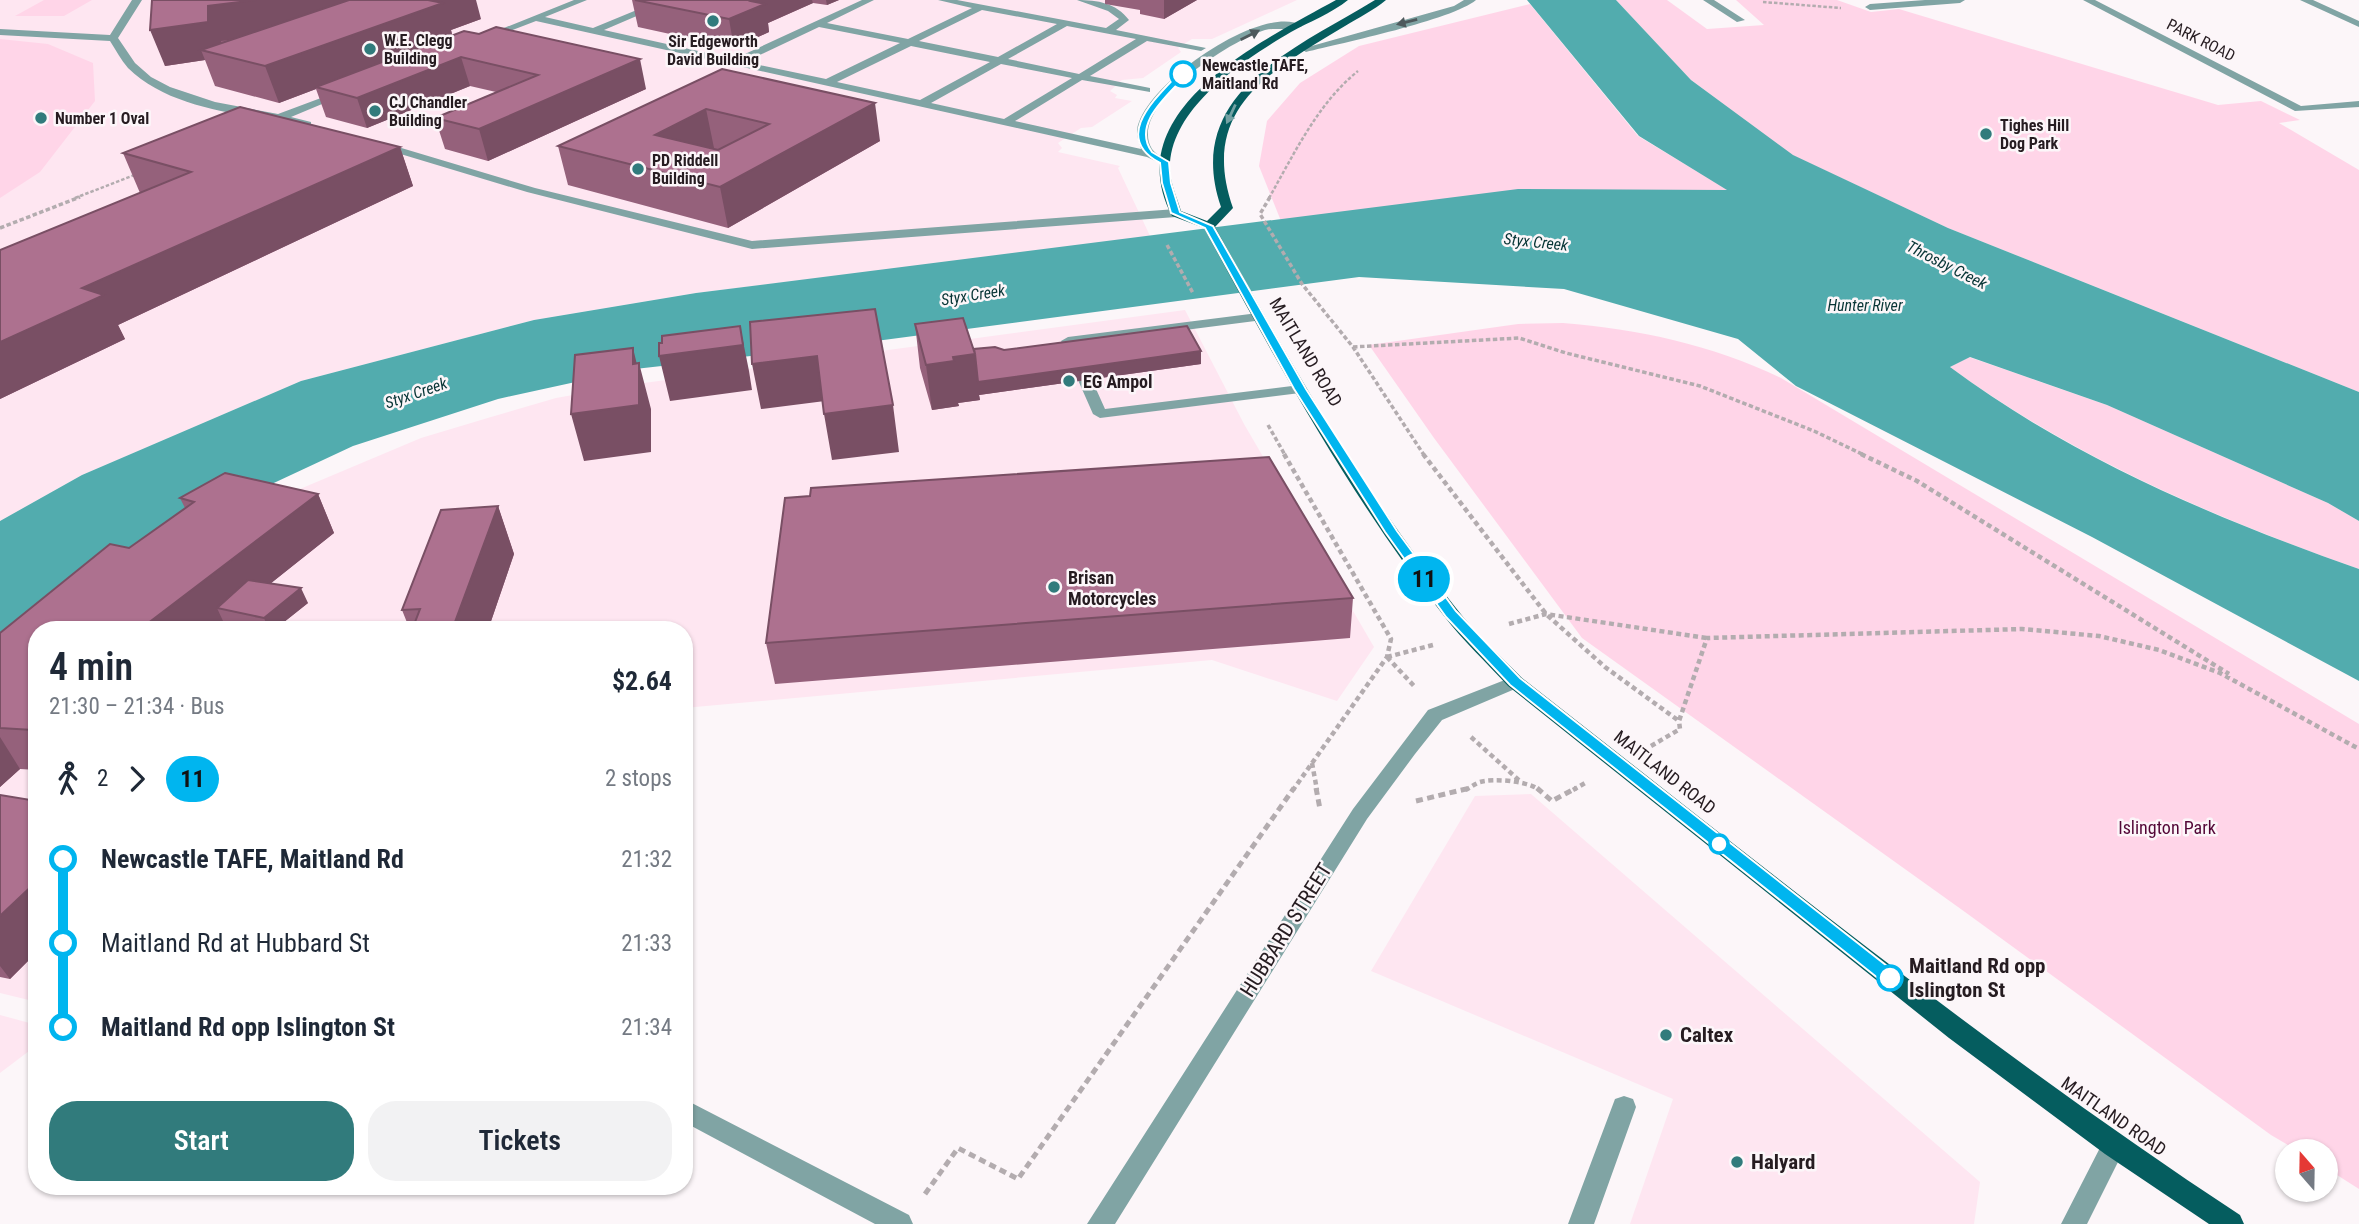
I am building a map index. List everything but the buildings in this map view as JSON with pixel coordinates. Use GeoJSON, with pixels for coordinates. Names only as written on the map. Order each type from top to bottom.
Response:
{"type":"FeatureCollection","features":[{"type":"Feature","properties":{"kind":"main road"},"geometry":{"type":"LineString","coordinates":[[1343,0],[1222,74],[1200,92],[1180,120],[1164,162],[1176,213],[1209,226],[1227,208],[1219,176],[1220,147],[1230,112],[1238,100],[1263,78],[1381,0]]}},
{"type":"Feature","properties":{"kind":"main road","name":"MAITLAND ROAD"},"geometry":{"type":"LineString","coordinates":[[1209,226],[1300,389],[1391,532],[1451,614],[1515,682],[1957,1031],[2114,1146],[2231,1224]]}},
{"type":"Feature","properties":{"kind":"street"},"geometry":{"type":"LineString","coordinates":[[113,38],[137,0]]}},
{"type":"Feature","properties":{"kind":"street"},"geometry":{"type":"LineString","coordinates":[[472,43],[582,0]]}},
{"type":"Feature","properties":{"kind":"street"},"geometry":{"type":"LineString","coordinates":[[594,31],[668,0]]}},
{"type":"Feature","properties":{"kind":"street"},"geometry":{"type":"LineString","coordinates":[[736,62],[869,0]]}},
{"type":"Feature","properties":{"kind":"street"},"geometry":{"type":"LineString","coordinates":[[943,0],[1201,48]]}},
{"type":"Feature","properties":{"kind":"street"},"geometry":{"type":"LineString","coordinates":[[1082,0],[1120,13],[1124,20],[1107,31]]}},
{"type":"Feature","properties":{"kind":"street"},"geometry":{"type":"LineString","coordinates":[[1306,48],[1433,15],[1457,8],[1471,0]]}},
{"type":"Feature","properties":{"kind":"street"},"geometry":{"type":"LineString","coordinates":[[1708,0],[1740,20]]}},
{"type":"Feature","properties":{"kind":"street"},"geometry":{"type":"LineString","coordinates":[[1870,7],[1960,0]]}},
{"type":"Feature","properties":{"kind":"street","name":"PARK ROAD"},"geometry":{"type":"LineString","coordinates":[[2088,0],[2299,109],[2359,104]]}},
{"type":"Feature","properties":{"kind":"street"},"geometry":{"type":"LineString","coordinates":[[2305,0],[2359,24]]}},
{"type":"Feature","properties":{"kind":"street"},"geometry":{"type":"LineString","coordinates":[[829,82],[981,7]]}},
{"type":"Feature","properties":{"kind":"street"},"geometry":{"type":"LineString","coordinates":[[535,18],[1008,121],[1149,154],[1164,162]]}},
{"type":"Feature","properties":{"kind":"street"},"geometry":{"type":"LineString","coordinates":[[923,103],[1066,23]]}},
{"type":"Feature","properties":{"kind":"street"},"geometry":{"type":"LineString","coordinates":[[818,24],[1146,90]]}},
{"type":"Feature","properties":{"kind":"street"},"geometry":{"type":"LineString","coordinates":[[1149,154],[1142,140],[1144,121],[1157,101],[1183,74],[1264,27],[1297,26]]}},
{"type":"Feature","properties":{"kind":"street"},"geometry":{"type":"LineString","coordinates":[[0,32],[113,38]]}},
{"type":"Feature","properties":{"kind":"street"},"geometry":{"type":"LineString","coordinates":[[113,38],[131,65],[156,86],[227,108],[281,117],[321,128]]}},
{"type":"Feature","properties":{"kind":"street"},"geometry":{"type":"LineString","coordinates":[[1008,121],[1144,38]]}},
{"type":"Feature","properties":{"kind":"street"},"geometry":{"type":"LineString","coordinates":[[281,117],[358,87]]}},
{"type":"Feature","properties":{"kind":"street"},"geometry":{"type":"LineString","coordinates":[[360,139],[531,190],[752,245],[1176,213]]}},
{"type":"Feature","properties":{"kind":"street"},"geometry":{"type":"LineString","coordinates":[[1074,354],[1068,341],[1258,317]]}},
{"type":"Feature","properties":{"kind":"street"},"geometry":{"type":"LineString","coordinates":[[1085,380],[1100,414],[1300,389]]}},
{"type":"Feature","properties":{"kind":"street","name":"HUBBARD STREET"},"geometry":{"type":"LineString","coordinates":[[1100,1224],[1360,814],[1408,749],[1435,715],[1515,682]]}},
{"type":"Feature","properties":{"kind":"street"},"geometry":{"type":"LineString","coordinates":[[1581,1224],[1624,1107]]}},
{"type":"Feature","properties":{"kind":"street"},"geometry":{"type":"LineString","coordinates":[[693,1115],[901,1224]]}},
{"type":"Feature","properties":{"kind":"street"},"geometry":{"type":"LineString","coordinates":[[2074,1224],[2114,1146]]}},
{"type":"Feature","properties":{"kind":"path"},"geometry":{"type":"LineString","coordinates":[[1760,1],[1837,8],[1870,7]]}},
{"type":"Feature","properties":{"kind":"path"},"geometry":{"type":"LineString","coordinates":[[1366,68],[1355,72],[1341,84],[1314,121],[1260,214],[1302,284],[1353,348],[1421,451],[1546,614],[1572,640],[1679,721],[1707,638]]}},
{"type":"Feature","properties":{"kind":"path"},"geometry":{"type":"LineString","coordinates":[[0,228],[141,172]]}},
{"type":"Feature","properties":{"kind":"path"},"geometry":{"type":"LineString","coordinates":[[1162,236],[1210,323]]}},
{"type":"Feature","properties":{"kind":"path"},"geometry":{"type":"LineString","coordinates":[[1353,348],[1519,338],[1566,353],[1700,386],[1763,410],[1917,481],[2259,693]]}},
{"type":"Feature","properties":{"kind":"path"},"geometry":{"type":"LineString","coordinates":[[919,1202],[958,1148],[1018,1179],[1387,657],[1391,639],[1251,395]]}},
{"type":"Feature","properties":{"kind":"path"},"geometry":{"type":"LineString","coordinates":[[1546,614],[1707,638],[2059,630],[2159,650],[2220,673],[2359,749]]}},
{"type":"Feature","properties":{"kind":"path"},"geometry":{"type":"LineString","coordinates":[[1387,657],[1409,681]]}},
{"type":"Feature","properties":{"kind":"path"},"geometry":{"type":"LineString","coordinates":[[1505,767],[1521,782]]}},
{"type":"Feature","properties":{"kind":"path"},"geometry":{"type":"LineString","coordinates":[[1468,789],[1480,782],[1521,782],[1534,785],[1552,801],[1564,794]]}},
{"type":"Feature","properties":{"kind":"shaded area"},"geometry":{"type":"Polygon","coordinates":[[[0,0],[1297,0],[1212,39],[1192,39],[1178,48],[1181,52],[1143,78],[1122,80],[1110,91],[1117,95],[1115,98],[1132,101],[1092,127],[1081,128],[1058,143],[1062,148],[1058,152],[1120,166],[1118,168],[1151,238],[696,293],[534,320],[301,381],[82,475],[0,521],[0,0]]]}},
{"type":"Feature","properties":{"kind":"shaded area"},"geometry":{"type":"Polygon","coordinates":[[[1185,310],[1244,424],[1374,647],[1337,701],[1212,660],[693,707],[693,621],[84,621],[269,502],[421,438],[556,398],[629,385],[1185,310]]]}},
{"type":"Feature","properties":{"kind":"shaded area"},"geometry":{"type":"Polygon","coordinates":[[[28,663],[28,1000],[0,993],[0,686],[28,663]]]}},
{"type":"Feature","properties":{"kind":"shaded area","name":"Caltex"},"geometry":{"type":"Polygon","coordinates":[[[1531,794],[1980,1182],[1974,1224],[1630,1224],[1673,1099],[1371,971],[1475,796],[1531,794]]]}},
{"type":"Feature","properties":{"kind":"shaded area"},"geometry":{"type":"Polygon","coordinates":[[[0,1015],[28,1023],[28,1052],[0,1073],[0,1015]]]}},
{"type":"Feature","properties":{"kind":"green space"},"geometry":{"type":"Polygon","coordinates":[[[44,0],[92,0],[64,16],[15,16],[44,0]]]}},
{"type":"Feature","properties":{"kind":"green space"},"geometry":{"type":"Polygon","coordinates":[[[1616,0],[1667,0],[1707,29],[1764,25],[1736,0],[1837,0],[1871,12],[1899,9],[2218,105],[2261,101],[2300,120],[2279,123],[2359,170],[2359,392],[1948,228],[1792,155],[1691,80],[1616,0]]]}},
{"type":"Feature","properties":{"kind":"green space"},"geometry":{"type":"Polygon","coordinates":[[[1530,4],[1638,136],[1728,190],[1518,190],[1281,221],[1259,166],[1267,121],[1300,83],[1359,46],[1530,4]]]}},
{"type":"Feature","properties":{"kind":"green space","name":"Number 1 Oval"},"geometry":{"type":"Polygon","coordinates":[[[0,39],[48,44],[93,63],[95,101],[40,172],[0,198],[0,39]]]}},
{"type":"Feature","properties":{"kind":"green space","name":"Islington Park"},"geometry":{"type":"Polygon","coordinates":[[[1563,323],[1647,334],[1729,356],[1781,378],[2359,724],[2359,1189],[2338,1176],[2338,1139],[2278,1139],[2271,1135],[1582,638],[1434,438],[1369,345],[1518,324],[1563,323]]]}},
{"type":"Feature","properties":{"kind":"green space"},"geometry":{"type":"Polygon","coordinates":[[[1969,357],[2107,405],[2328,503],[2359,521],[2359,569],[2199,507],[2045,430],[1950,367],[1969,357]]]}},
{"type":"Feature","properties":{"kind":"water","name":"Hunter River"},"geometry":{"type":"Polygon","coordinates":[[[1527,0],[1616,0],[1691,80],[1793,155],[1948,228],[2359,392],[2359,521],[2328,503],[2107,405],[1970,357],[1950,367],[2045,430],[2096,458],[2199,507],[2359,569],[2359,681],[2092,537],[1796,386],[1738,339],[1564,289],[1359,277],[838,346],[635,369],[498,399],[353,446],[175,529],[51,621],[28,621],[28,638],[0,659],[0,521],[82,475],[301,381],[534,320],[696,293],[1518,189],[1727,190],[1639,136],[1527,0]]]}},
{"type":"Feature","properties":{"kind":"bus line","name":"11"},"geometry":{"type":"LineString","coordinates":[[1183,74],[1157,101],[1144,121],[1144,147],[1149,154],[1164,162],[1176,213],[1209,226],[1300,389],[1391,532],[1431,589],[1469,635],[1515,682],[1890,978]]}},
{"type":"Feature","properties":{"kind":"place","name":"Sir Edgeworth David Building"},"geometry":{"type":"Point","coordinates":[713,21]}},
{"type":"Feature","properties":{"kind":"place","name":"W.E. Clegg Building"},"geometry":{"type":"Point","coordinates":[370,49]}},
{"type":"Feature","properties":{"kind":"place","name":"Newcastle TAFE, Maitland Rd"},"geometry":{"type":"Point","coordinates":[1183,74]}},
{"type":"Feature","properties":{"kind":"place","name":"CJ Chandler Building"},"geometry":{"type":"Point","coordinates":[375,111]}},
{"type":"Feature","properties":{"kind":"place","name":"Number 1 Oval"},"geometry":{"type":"Point","coordinates":[41,118]}},
{"type":"Feature","properties":{"kind":"place","name":"Tighes Hill Dog Park"},"geometry":{"type":"Point","coordinates":[1986,134]}},
{"type":"Feature","properties":{"kind":"place","name":"PD Riddell Building"},"geometry":{"type":"Point","coordinates":[638,169]}},
{"type":"Feature","properties":{"kind":"place","name":"EG Ampol"},"geometry":{"type":"Point","coordinates":[1069,381]}},
{"type":"Feature","properties":{"kind":"place","name":"Brisan Motorcycles"},"geometry":{"type":"Point","coordinates":[1054,587]}},
{"type":"Feature","properties":{"kind":"place","name":"Maitland Rd opp Islington St"},"geometry":{"type":"Point","coordinates":[1890,978]}},
{"type":"Feature","properties":{"kind":"place","name":"Caltex"},"geometry":{"type":"Point","coordinates":[1666,1035]}},
{"type":"Feature","properties":{"kind":"place","name":"Halyard"},"geometry":{"type":"Point","coordinates":[1737,1162]}},
{"type":"Feature","properties":{"kind":"water label","name":"Styx Creek"},"geometry":{"type":"Point","coordinates":[1536,242]}},
{"type":"Feature","properties":{"kind":"water label","name":"Throsby Creek"},"geometry":{"type":"Point","coordinates":[1947,265]}},
{"type":"Feature","properties":{"kind":"water label","name":"Styx Creek"},"geometry":{"type":"Point","coordinates":[973,295]}},
{"type":"Feature","properties":{"kind":"water label","name":"Styx Creek"},"geometry":{"type":"Point","coordinates":[416,393]}}]}
